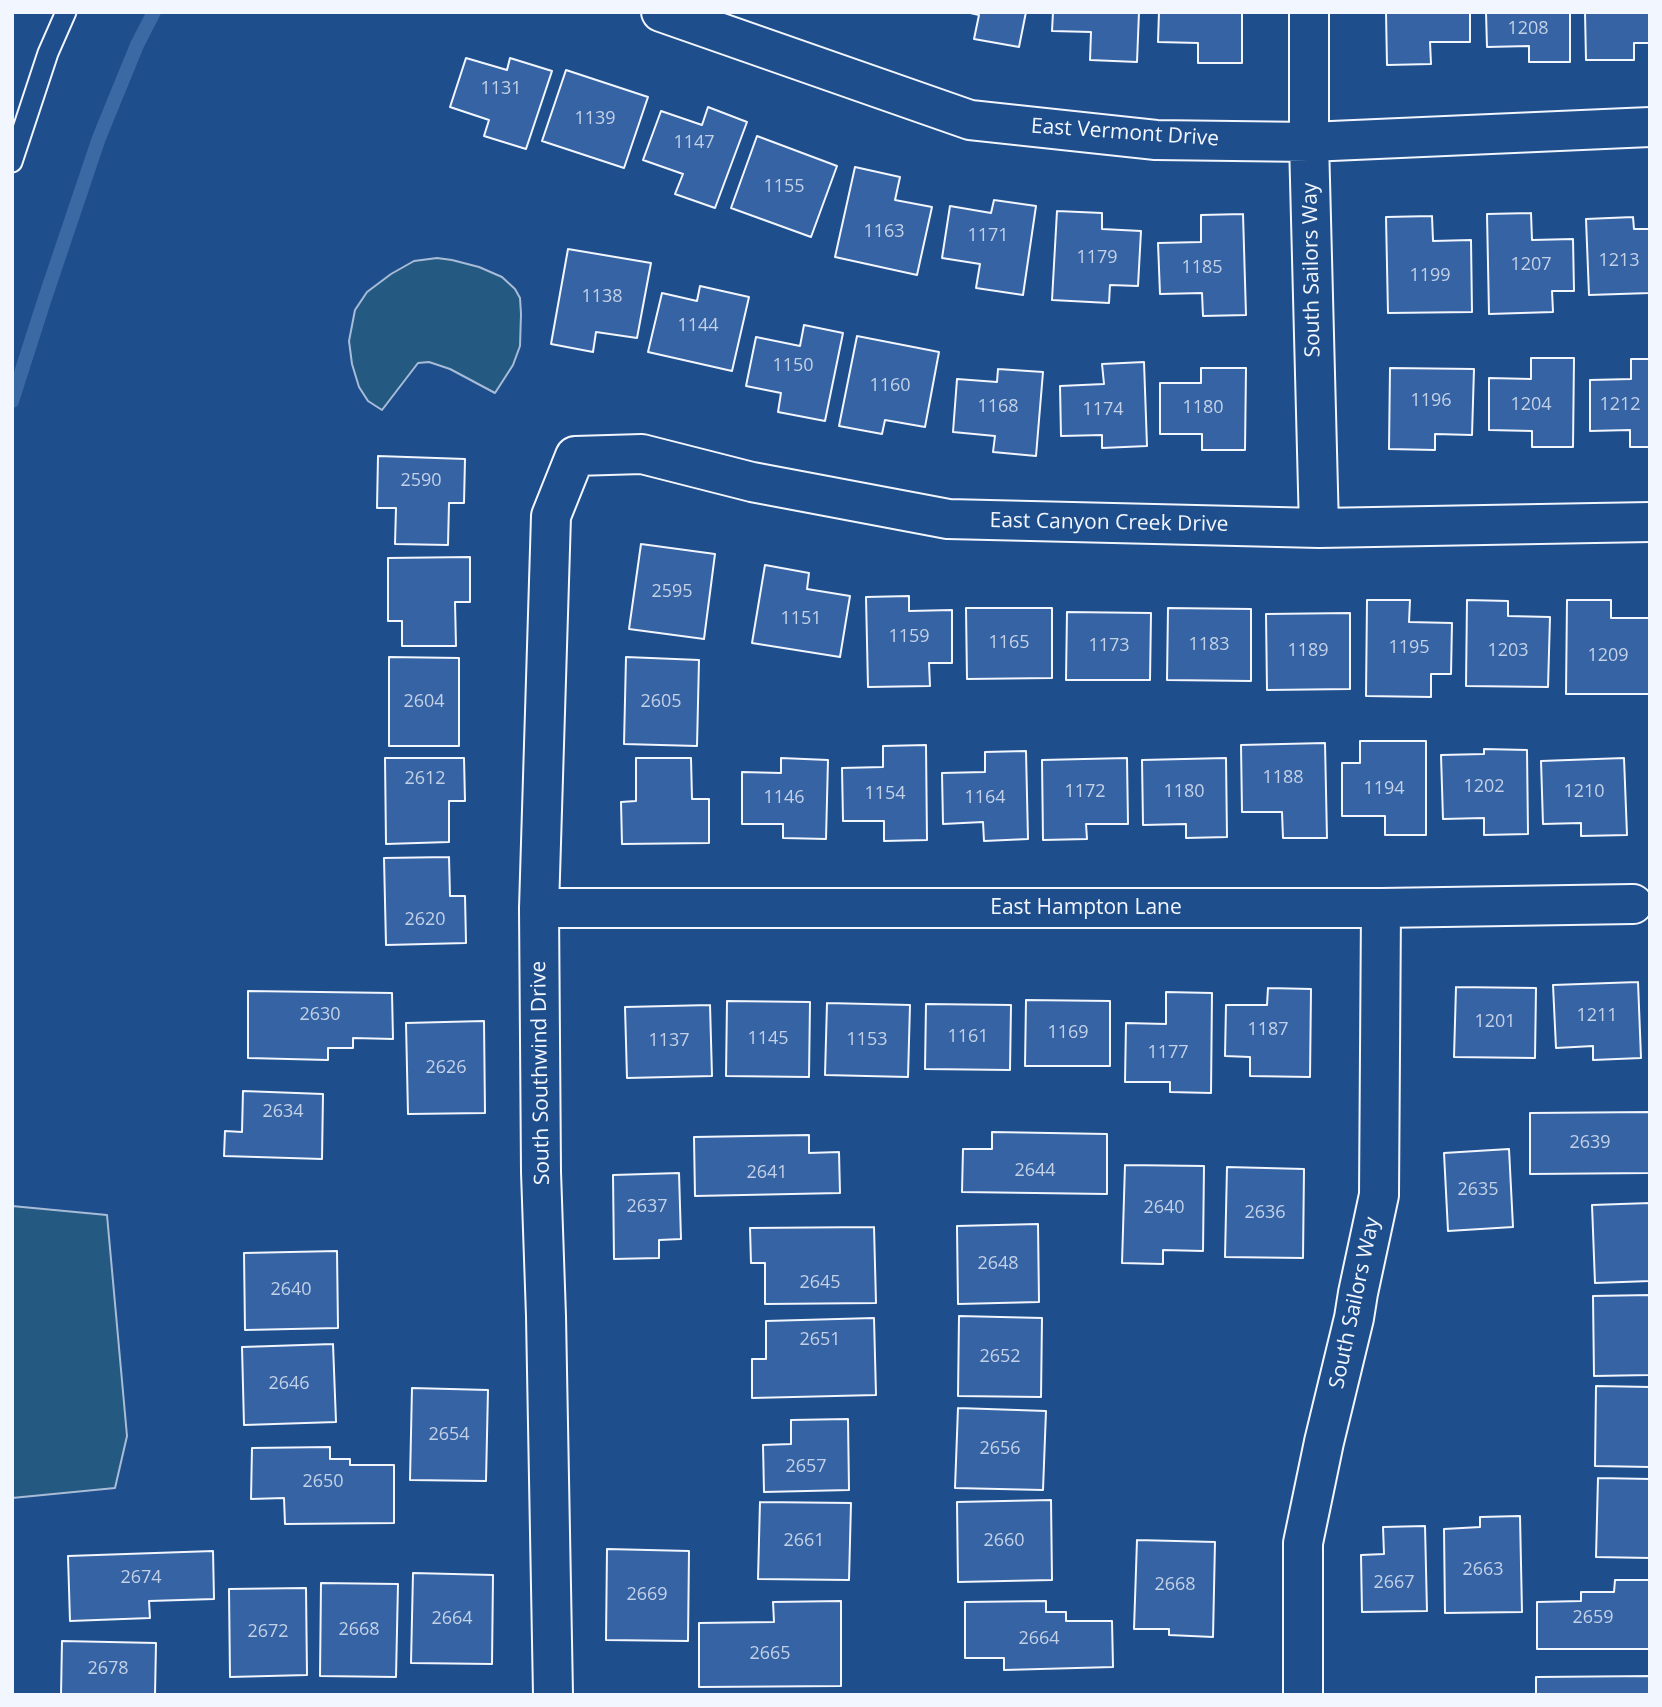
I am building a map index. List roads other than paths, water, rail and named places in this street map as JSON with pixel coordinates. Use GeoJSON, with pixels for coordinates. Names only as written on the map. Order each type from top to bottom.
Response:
{"type":"FeatureCollection","features":[{"type":"Feature","properties":{"kind":"street","name":"East Vermont Drive"},"geometry":{"type":"LineString","coordinates":[[662,12],[970,120],[1156,140],[1309,142],[1650,127]]}},
{"type":"Feature","properties":{"kind":"street","name":"South Sailors Way"},"geometry":{"type":"LineString","coordinates":[[1309,12],[1309,142],[1318,528]]}},
{"type":"Feature","properties":{"kind":"street","name":"East Canyon Creek Drive"},"geometry":{"type":"LineString","coordinates":[[575,456],[642,454],[751,482],[948,519],[1318,528],[1650,523]]}},
{"type":"Feature","properties":{"kind":"street","name":"South Southwind Drive"},"geometry":{"type":"LineString","coordinates":[[553,1695],[541,1172],[539,908],[551,516],[575,456]]}},
{"type":"Feature","properties":{"kind":"street","name":"East Hampton Lane"},"geometry":{"type":"LineString","coordinates":[[539,908],[1381,908],[1633,904]]}},
{"type":"Feature","properties":{"kind":"street","name":"South Sailors Way"},"geometry":{"type":"LineString","coordinates":[[1303,1695],[1303,1543],[1379,1195],[1381,908]]}},
{"type":"Feature","properties":{"kind":"lane"},"geometry":{"type":"LineString","coordinates":[[12,162],[48,53],[66,12]]}},
{"type":"Feature","properties":{"kind":"waterway"},"geometry":{"type":"LineString","coordinates":[[12,401],[99,138],[137,45],[154,12]]}}]}
